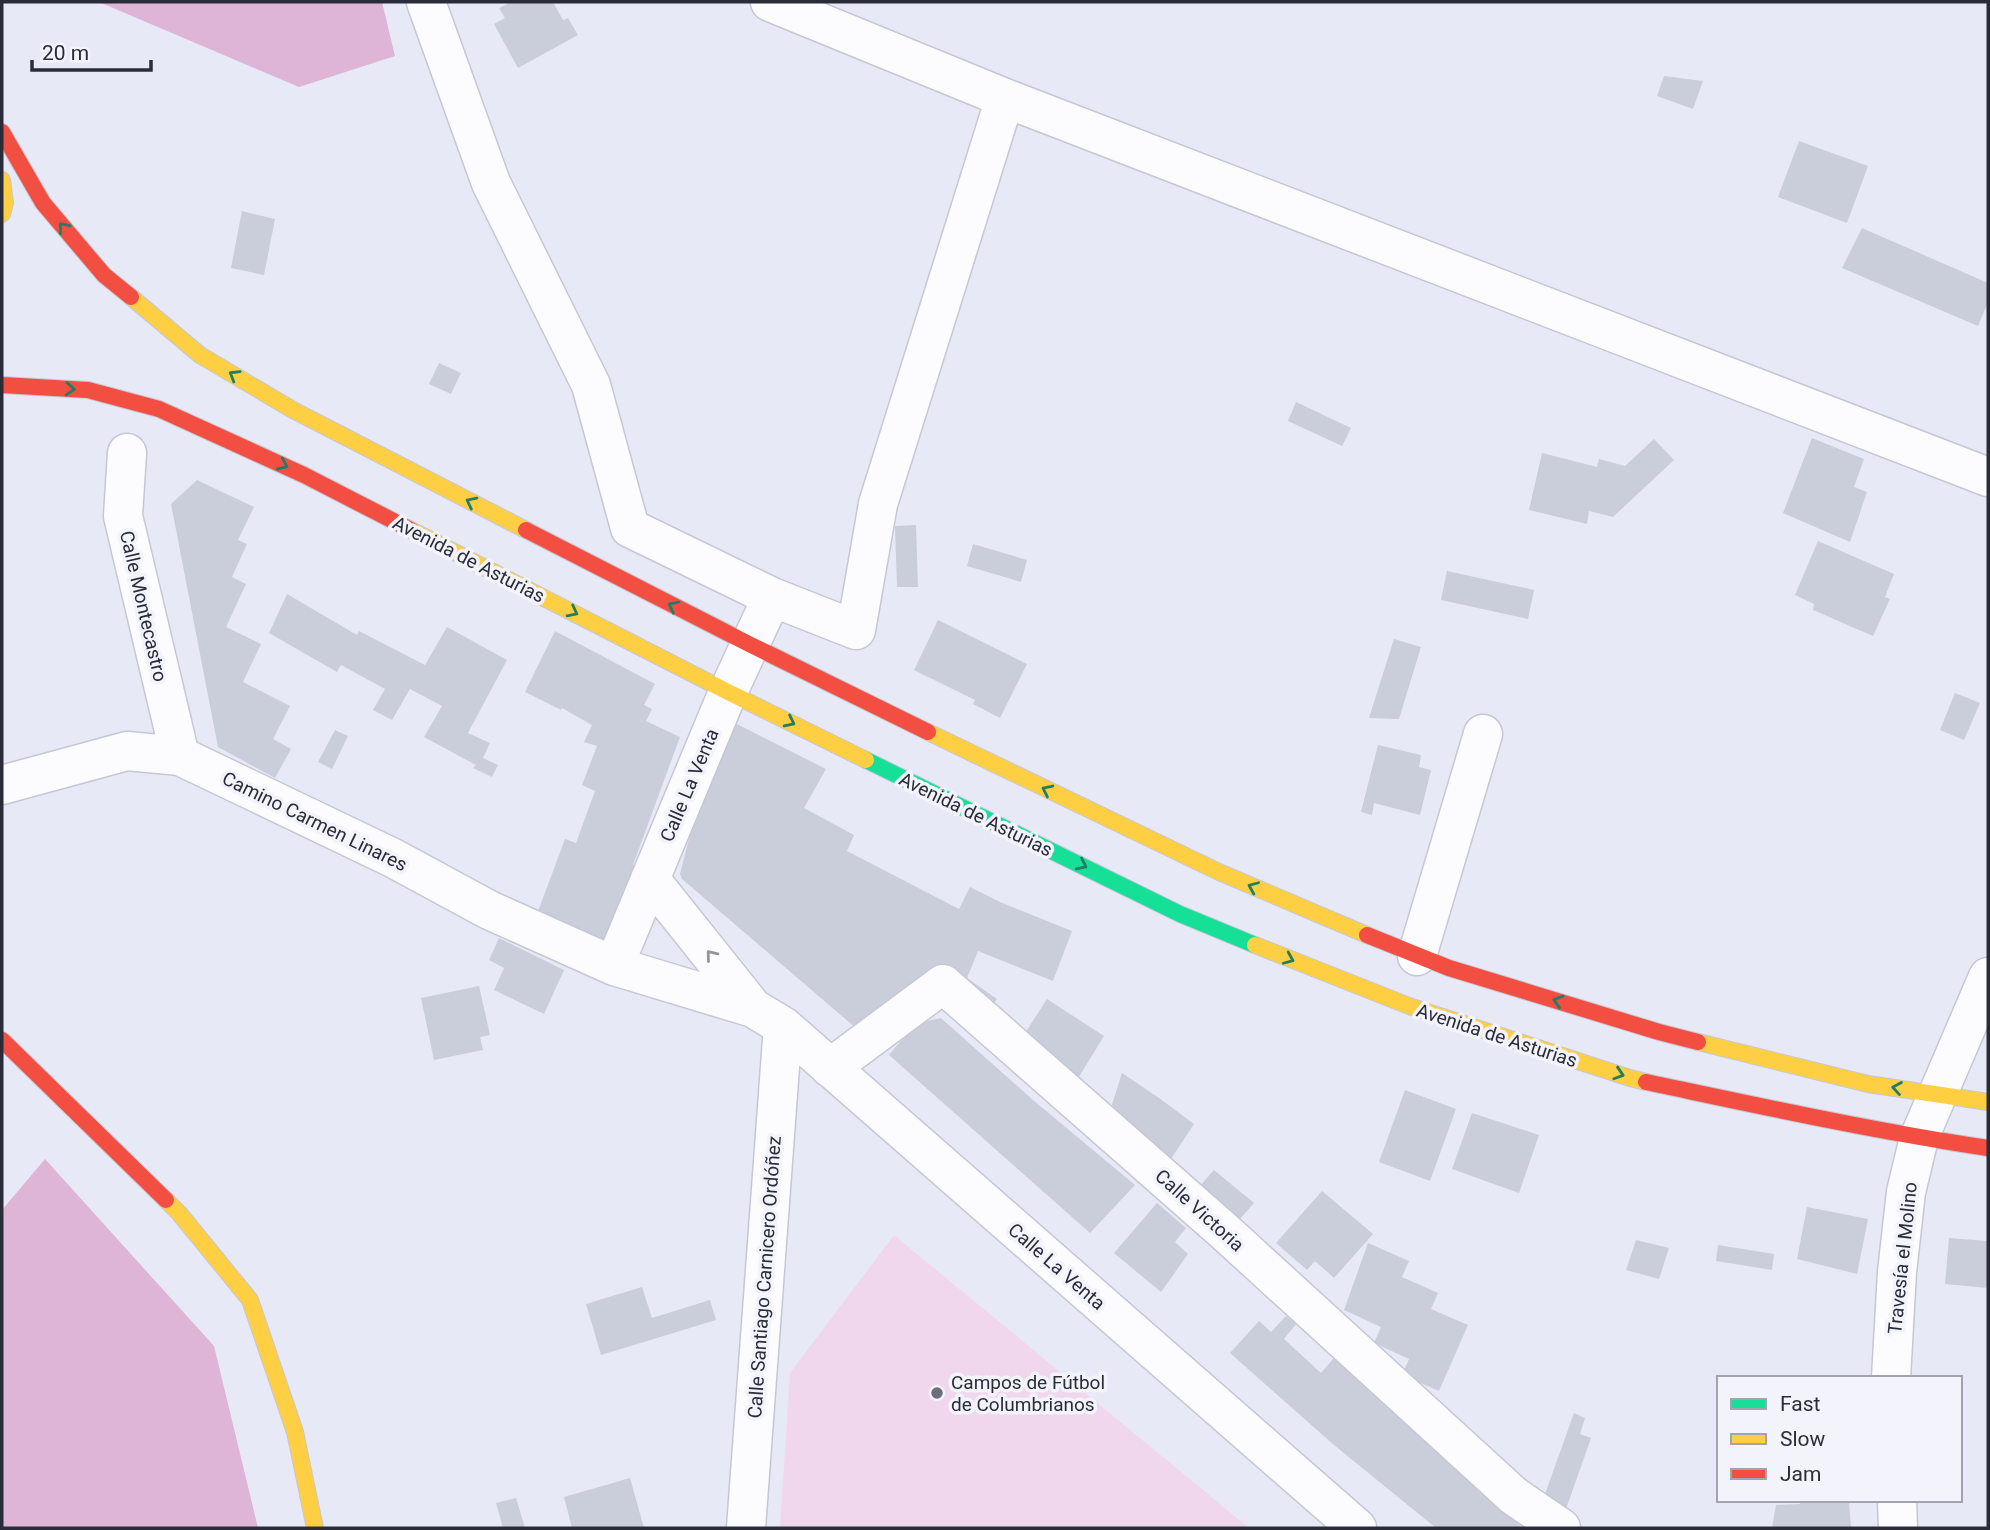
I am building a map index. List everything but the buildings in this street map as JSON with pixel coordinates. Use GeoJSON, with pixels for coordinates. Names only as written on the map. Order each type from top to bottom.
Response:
{"type":"FeatureCollection","features":[{"type":"Feature","properties":{"kind":"main road"},"geometry":{"type":"LineString","coordinates":[[2,132],[43,203],[104,275],[200,355],[293,410],[741,641],[1219,873],[1449,968],[1659,1032],[1868,1084],[1988,1102]]}},
{"type":"Feature","properties":{"kind":"main road"},"geometry":{"type":"LineString","coordinates":[[2,180],[5,203],[2,214]]}},
{"type":"Feature","properties":{"kind":"main road","name":"Avenida de Asturias"},"geometry":{"type":"LineString","coordinates":[[2,385],[88,390],[159,409],[316,481],[728,692],[1180,914],[1307,967],[1409,1006],[1630,1078],[1919,1138],[1988,1148]]}},
{"type":"Feature","properties":{"kind":"main road"},"geometry":{"type":"LineString","coordinates":[[2,1040],[179,1213],[250,1300],[295,1432],[315,1528]]}},
{"type":"Feature","properties":{"kind":"street"},"geometry":{"type":"LineString","coordinates":[[770,2],[1005,99],[1988,477]]}},
{"type":"Feature","properties":{"kind":"street"},"geometry":{"type":"LineString","coordinates":[[429,4],[491,183],[591,385],[630,528],[772,597],[856,629],[878,504],[1005,99]]}},
{"type":"Feature","properties":{"kind":"street","name":"Calle Montecastro"},"geometry":{"type":"LineString","coordinates":[[127,453],[122,516],[180,756]]}},
{"type":"Feature","properties":{"kind":"street","name":"Calle La Venta"},"geometry":{"type":"LineString","coordinates":[[768,1017],[614,966],[728,692],[741,641],[772,597]]}},
{"type":"Feature","properties":{"kind":"street"},"geometry":{"type":"LineString","coordinates":[[1417,956],[1483,734]]}},
{"type":"Feature","properties":{"kind":"street","name":"Camino Carmen Linares"},"geometry":{"type":"LineString","coordinates":[[2,785],[127,751],[180,756],[393,858],[489,910],[614,966]]}},
{"type":"Feature","properties":{"kind":"street","name":"Calle La Venta"},"geometry":{"type":"LineString","coordinates":[[650,879],[768,1017],[830,1068],[1357,1528]]}},
{"type":"Feature","properties":{"kind":"street","name":"Travesía el Molino"},"geometry":{"type":"LineString","coordinates":[[1891,1376],[1897,1272],[1906,1192],[1919,1138],[1988,977]]}},
{"type":"Feature","properties":{"kind":"street","name":"Calle Victoria"},"geometry":{"type":"LineString","coordinates":[[830,1068],[943,984],[1215,1223],[1514,1496],[1561,1528]]}},
{"type":"Feature","properties":{"kind":"street","name":"Calle Santiago Carnicero Ordóñez"},"geometry":{"type":"LineString","coordinates":[[746,1528],[768,1017]]}},
{"type":"Feature","properties":{"kind":"street"},"geometry":{"type":"LineString","coordinates":[[1897,1502],[1898,1528]]}},
{"type":"Feature","properties":{"kind":"shaded area"},"geometry":{"type":"Polygon","coordinates":[[[99,2],[382,2],[395,56],[299,87],[99,2]]]}},
{"type":"Feature","properties":{"kind":"shaded area"},"geometry":{"type":"Polygon","coordinates":[[[45,1159],[214,1346],[258,1528],[2,1528],[2,1210],[45,1159]]]}},
{"type":"Feature","properties":{"kind":"shaded area","name":"Campos de Fútbol de Columbrianos"},"geometry":{"type":"Polygon","coordinates":[[[894,1235],[1249,1528],[780,1528],[790,1373],[894,1235]]]}},
{"type":"Feature","properties":{"kind":"traffic: fast"},"geometry":{"type":"LineString","coordinates":[[866,760],[1180,914],[1255,945]]}},
{"type":"Feature","properties":{"kind":"traffic: slow"},"geometry":{"type":"LineString","coordinates":[[2,180],[5,203],[2,214]]}},
{"type":"Feature","properties":{"kind":"traffic: slow"},"geometry":{"type":"LineString","coordinates":[[131,297],[200,355],[293,410],[526,530]]}},
{"type":"Feature","properties":{"kind":"traffic: slow"},"geometry":{"type":"LineString","coordinates":[[411,530],[866,760]]}},
{"type":"Feature","properties":{"kind":"traffic: slow"},"geometry":{"type":"LineString","coordinates":[[928,732],[1219,872],[1367,935]]}},
{"type":"Feature","properties":{"kind":"traffic: slow"},"geometry":{"type":"LineString","coordinates":[[1255,945],[1409,1006],[1646,1082]]}},
{"type":"Feature","properties":{"kind":"traffic: slow"},"geometry":{"type":"LineString","coordinates":[[1698,1042],[1868,1084],[1988,1102]]}},
{"type":"Feature","properties":{"kind":"traffic: slow"},"geometry":{"type":"LineString","coordinates":[[166,1200],[250,1300],[295,1432],[315,1528]]}},
{"type":"Feature","properties":{"kind":"traffic: jam"},"geometry":{"type":"LineString","coordinates":[[2,132],[43,203],[104,275],[131,297]]}},
{"type":"Feature","properties":{"kind":"traffic: jam"},"geometry":{"type":"LineString","coordinates":[[2,385],[88,390],[159,409],[304,475],[411,530]]}},
{"type":"Feature","properties":{"kind":"traffic: jam"},"geometry":{"type":"LineString","coordinates":[[526,530],[928,732]]}},
{"type":"Feature","properties":{"kind":"traffic: jam"},"geometry":{"type":"LineString","coordinates":[[1367,935],[1449,968],[1698,1042]]}},
{"type":"Feature","properties":{"kind":"traffic: jam"},"geometry":{"type":"LineString","coordinates":[[2,1040],[166,1200]]}},
{"type":"Feature","properties":{"kind":"traffic: jam"},"geometry":{"type":"LineString","coordinates":[[1646,1082],[1859,1126],[1988,1148]]}},
{"type":"Feature","properties":{"kind":"place","name":"Campos de Fútbol de Columbrianos"},"geometry":{"type":"Point","coordinates":[937,1393]}}]}
